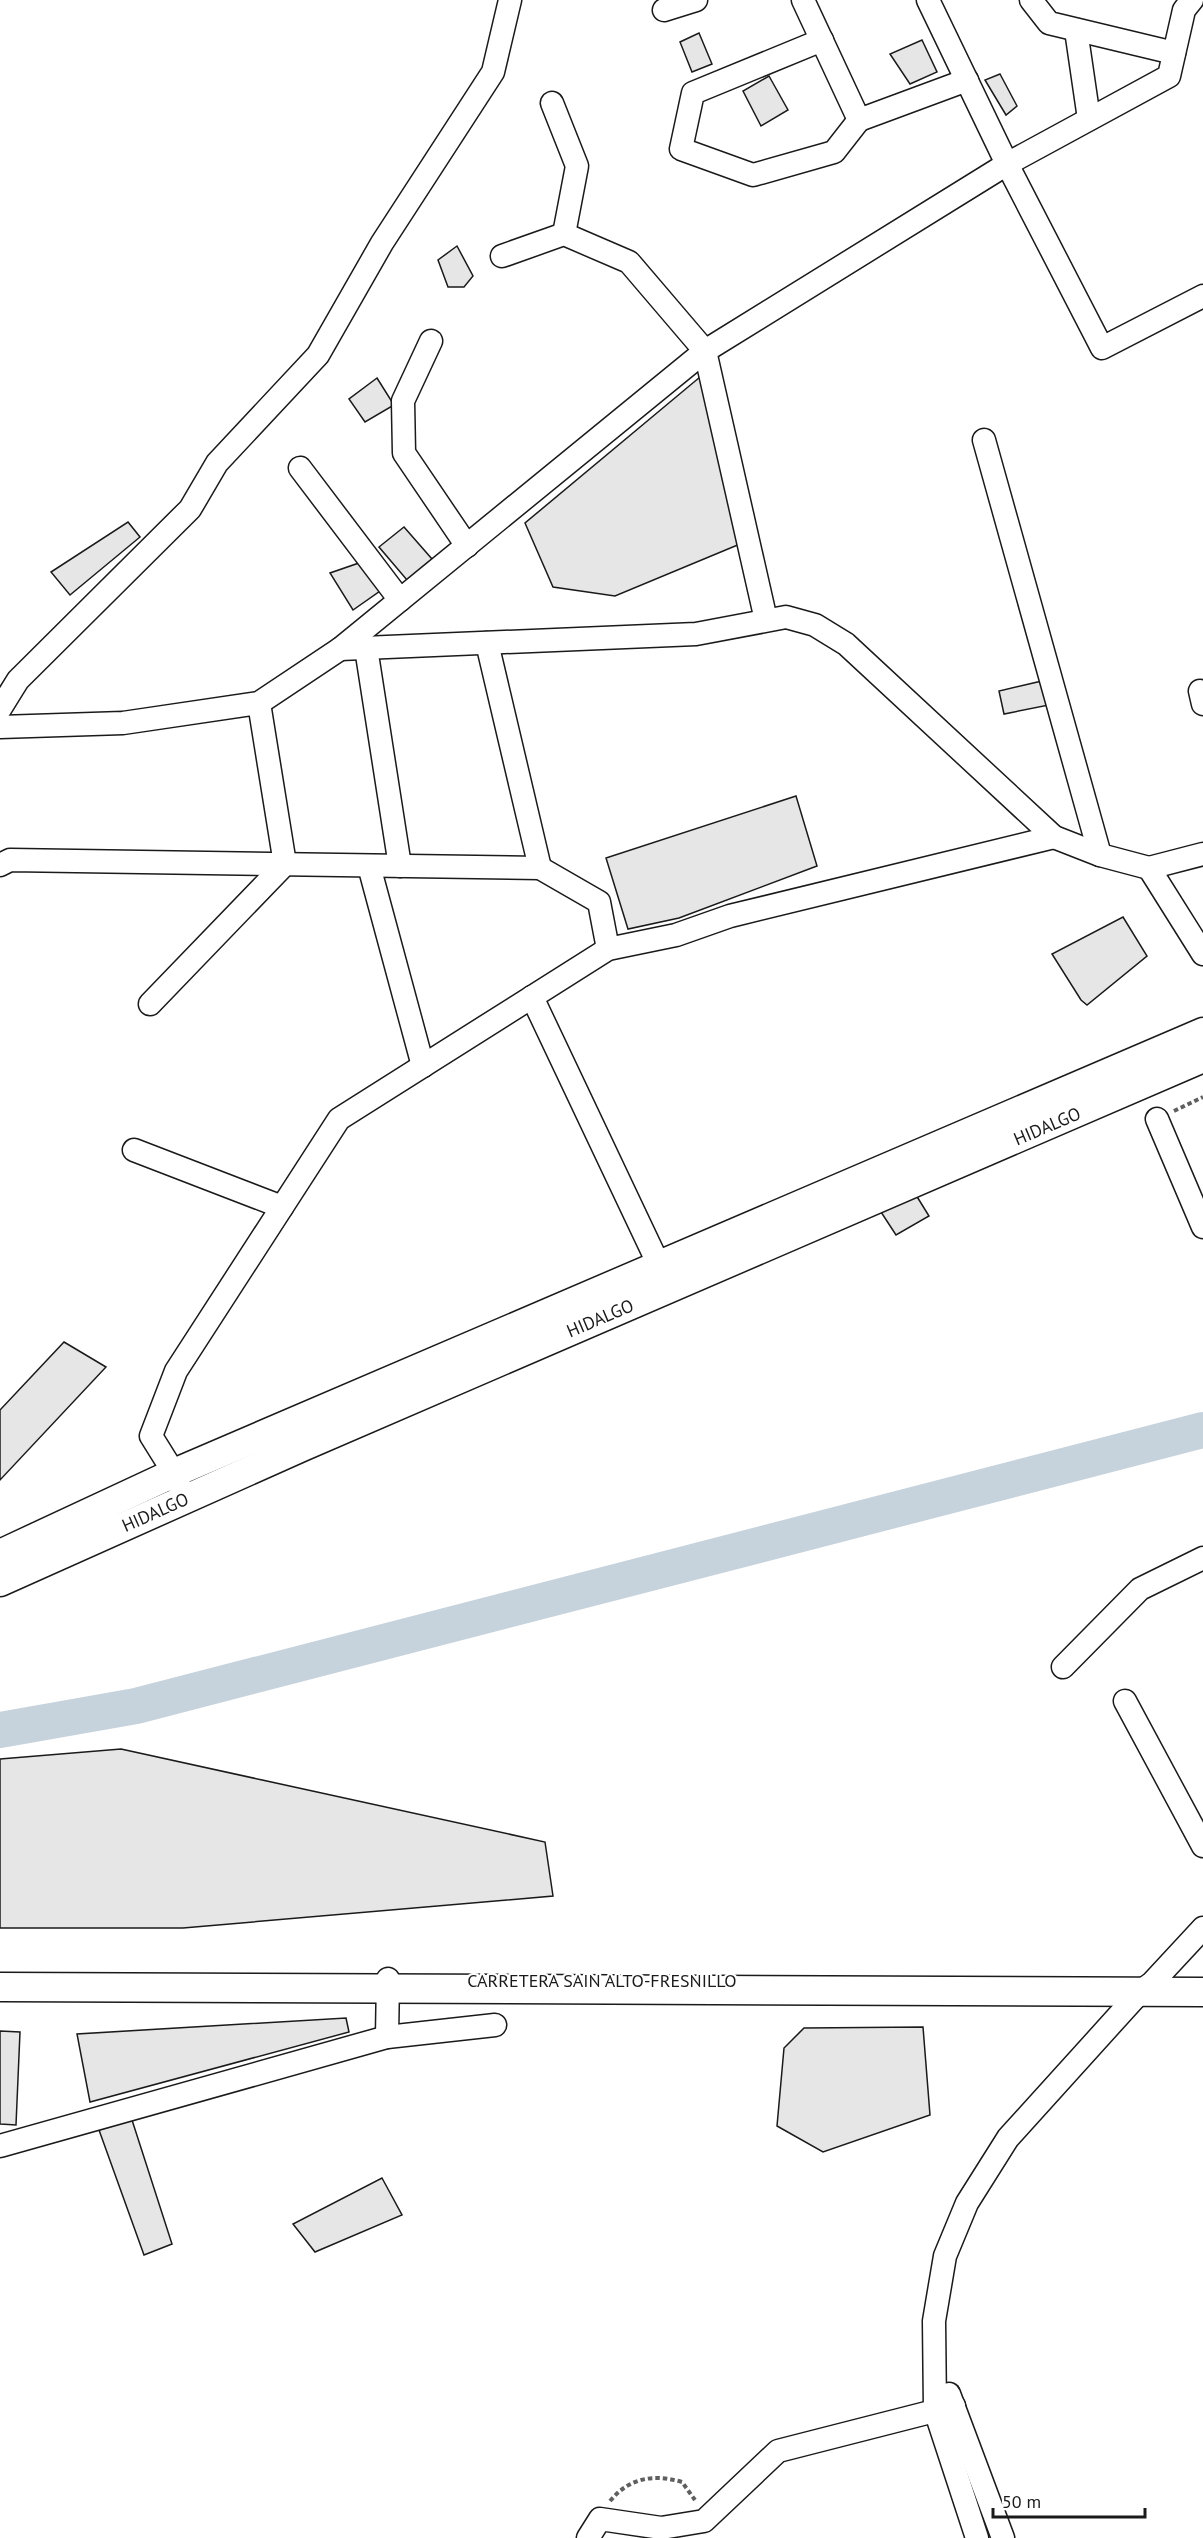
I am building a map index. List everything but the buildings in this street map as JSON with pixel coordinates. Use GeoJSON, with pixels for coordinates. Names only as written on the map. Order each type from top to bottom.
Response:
{"type":"FeatureCollection","features":[{"type":"Feature","properties":{"kind":"main road","name":"HIDALGO"},"geometry":{"type":"LineString","coordinates":[[0,1554],[180,1485],[664,1276],[1203,1032]]}},
{"type":"Feature","properties":{"kind":"main road","name":"HIDALGO"},"geometry":{"type":"LineString","coordinates":[[664,1276],[1203,1058]]}},
{"type":"Feature","properties":{"kind":"main road","name":"HIDALGO"},"geometry":{"type":"LineString","coordinates":[[0,1582],[180,1485]]}},
{"type":"Feature","properties":{"kind":"main road"},"geometry":{"type":"LineString","coordinates":[[0,1978],[388,1984],[1147,1987],[1203,1983]]}},
{"type":"Feature","properties":{"kind":"main road"},"geometry":{"type":"LineString","coordinates":[[0,1987],[388,1984]]}},
{"type":"Feature","properties":{"kind":"main road"},"geometry":{"type":"LineString","coordinates":[[1147,1987],[1203,1992]]}},
{"type":"Feature","properties":{"kind":"street"},"geometry":{"type":"LineString","coordinates":[[0,708],[18,680],[190,509],[217,464],[318,355],[382,243],[493,72],[510,0]]}},
{"type":"Feature","properties":{"kind":"street"},"geometry":{"type":"LineString","coordinates":[[664,10],[696,0]]}},
{"type":"Feature","properties":{"kind":"street"},"geometry":{"type":"LineString","coordinates":[[803,0],[859,120]]}},
{"type":"Feature","properties":{"kind":"street"},"geometry":{"type":"LineString","coordinates":[[928,0],[1007,164],[1102,348],[1203,296]]}},
{"type":"Feature","properties":{"kind":"street"},"geometry":{"type":"LineString","coordinates":[[1031,0],[1049,23],[1174,53]]}},
{"type":"Feature","properties":{"kind":"street"},"geometry":{"type":"LineString","coordinates":[[0,727],[123,723],[259,703],[340,650],[705,351],[1007,164],[1169,76],[1184,10],[1192,0]]}},
{"type":"Feature","properties":{"kind":"street"},"geometry":{"type":"LineString","coordinates":[[1076,30],[1089,119]]}},
{"type":"Feature","properties":{"kind":"street"},"geometry":{"type":"LineString","coordinates":[[822,40],[693,93],[681,149],[753,175],[834,152],[859,120],[967,80]]}},
{"type":"Feature","properties":{"kind":"street"},"geometry":{"type":"LineString","coordinates":[[552,103],[577,166],[564,234]]}},
{"type":"Feature","properties":{"kind":"street"},"geometry":{"type":"LineString","coordinates":[[502,256],[564,234],[629,262],[705,351],[766,620]]}},
{"type":"Feature","properties":{"kind":"street"},"geometry":{"type":"LineString","coordinates":[[431,341],[403,401],[404,453],[467,546]]}},
{"type":"Feature","properties":{"kind":"street"},"geometry":{"type":"LineString","coordinates":[[984,440],[1100,855]]}},
{"type":"Feature","properties":{"kind":"street"},"geometry":{"type":"LineString","coordinates":[[300,468],[400,600]]}},
{"type":"Feature","properties":{"kind":"street"},"geometry":{"type":"LineString","coordinates":[[340,650],[696,634],[786,617],[815,625],[846,644],[1054,837],[1100,855],[1149,868],[1203,854]]}},
{"type":"Feature","properties":{"kind":"street"},"geometry":{"type":"LineString","coordinates":[[487,643],[540,868]]}},
{"type":"Feature","properties":{"kind":"street"},"geometry":{"type":"LineString","coordinates":[[366,648],[400,866]]}},
{"type":"Feature","properties":{"kind":"street"},"geometry":{"type":"LineString","coordinates":[[259,703],[285,864]]}},
{"type":"Feature","properties":{"kind":"street"},"geometry":{"type":"LineString","coordinates":[[180,1485],[151,1436],[176,1371],[339,1119],[608,949],[676,934],[730,916],[1054,837]]}},
{"type":"Feature","properties":{"kind":"street"},"geometry":{"type":"LineString","coordinates":[[0,865],[10,860],[540,868],[599,902],[608,949]]}},
{"type":"Feature","properties":{"kind":"street"},"geometry":{"type":"LineString","coordinates":[[150,1004],[285,864]]}},
{"type":"Feature","properties":{"kind":"street"},"geometry":{"type":"LineString","coordinates":[[369,866],[423,1066]]}},
{"type":"Feature","properties":{"kind":"street"},"geometry":{"type":"LineString","coordinates":[[1149,868],[1203,954]]}},
{"type":"Feature","properties":{"kind":"street"},"geometry":{"type":"LineString","coordinates":[[532,997],[664,1276]]}},
{"type":"Feature","properties":{"kind":"street"},"geometry":{"type":"LineString","coordinates":[[1157,1119],[1203,1227]]}},
{"type":"Feature","properties":{"kind":"street"},"geometry":{"type":"LineString","coordinates":[[134,1150],[282,1207]]}},
{"type":"Feature","properties":{"kind":"street"},"geometry":{"type":"LineString","coordinates":[[1063,1667],[1140,1589],[1203,1558]]}},
{"type":"Feature","properties":{"kind":"street"},"geometry":{"type":"LineString","coordinates":[[1125,1701],[1203,1846]]}},
{"type":"Feature","properties":{"kind":"street"},"geometry":{"type":"LineString","coordinates":[[977,2538],[945,2408],[935,2356],[934,2321],[945,2256],[967,2203],[1008,2138],[1203,1928]]}},
{"type":"Feature","properties":{"kind":"street"},"geometry":{"type":"LineString","coordinates":[[387,2037],[388,1984]]}},
{"type":"Feature","properties":{"kind":"street"},"geometry":{"type":"LineString","coordinates":[[0,2146],[387,2037],[495,2025]]}},
{"type":"Feature","properties":{"kind":"street"},"geometry":{"type":"LineString","coordinates":[[594,2529],[704,2529],[778,2451],[945,2408]]}},
{"type":"Feature","properties":{"kind":"street"},"geometry":{"type":"LineString","coordinates":[[945,2408],[1003,2538]]}},
{"type":"Feature","properties":{"kind":"path"},"geometry":{"type":"LineString","coordinates":[[1157,1119],[1203,1097]]}},
{"type":"Feature","properties":{"kind":"path"},"geometry":{"type":"LineString","coordinates":[[594,2529],[601,2512],[620,2489],[643,2479],[667,2477],[682,2482],[693,2494],[704,2529]]}},
{"type":"Feature","properties":{"kind":"waterway"},"geometry":{"type":"LineString","coordinates":[[0,1730],[136,1706],[1203,1430]]}}]}
